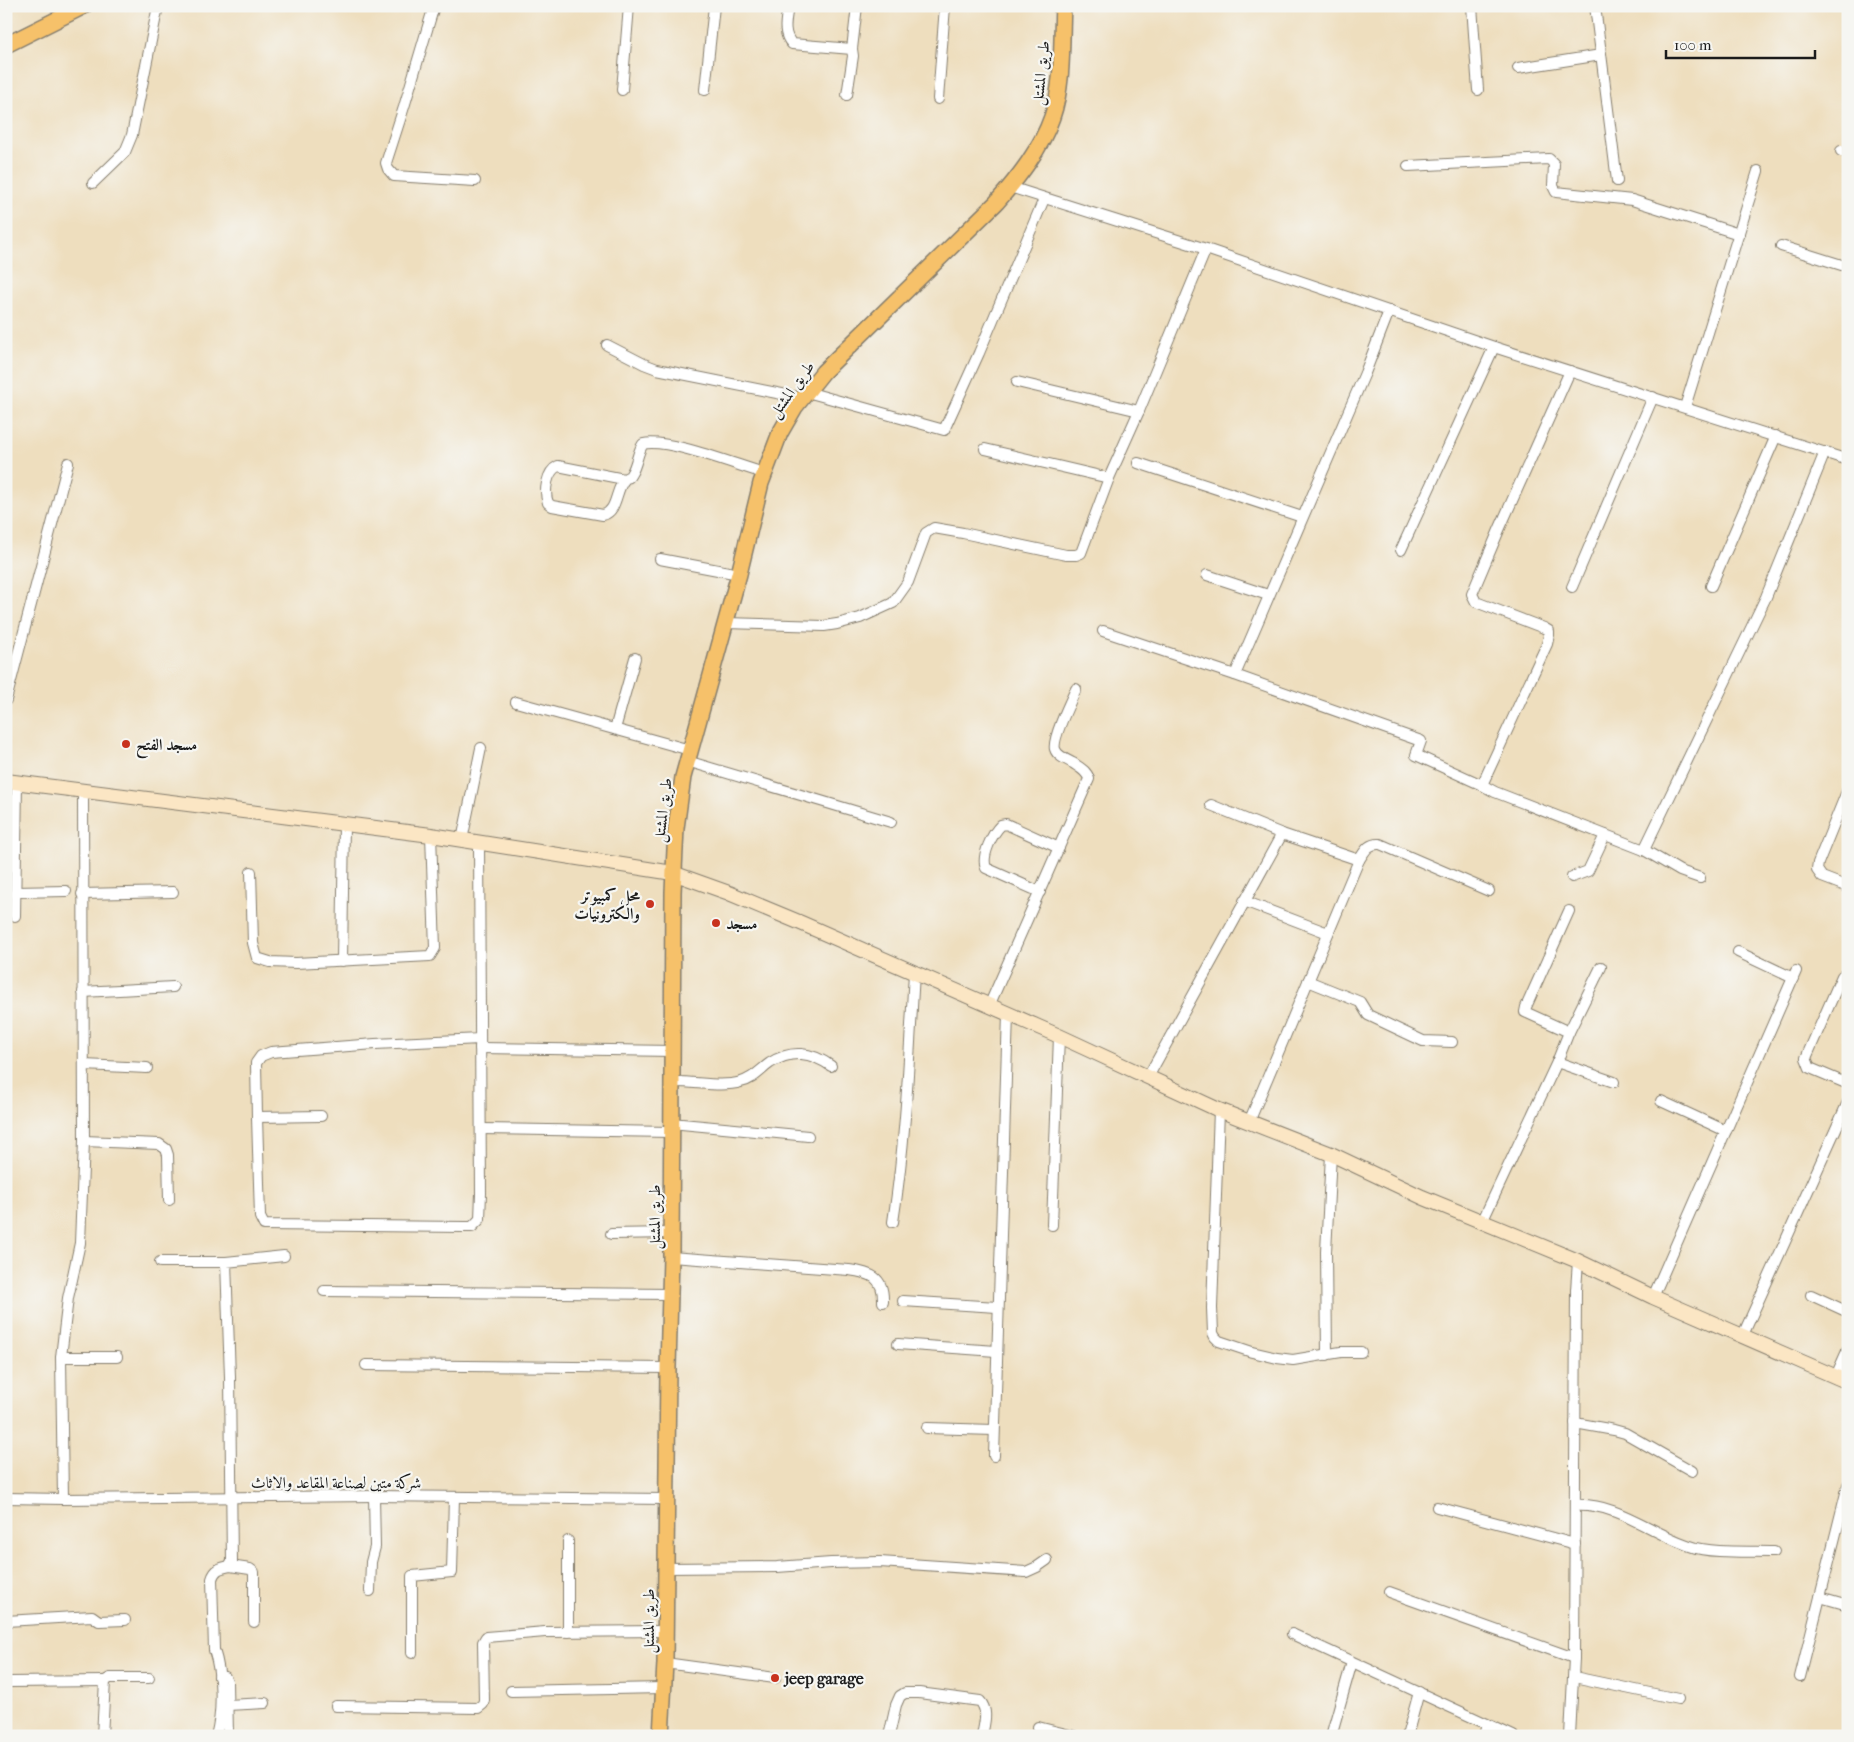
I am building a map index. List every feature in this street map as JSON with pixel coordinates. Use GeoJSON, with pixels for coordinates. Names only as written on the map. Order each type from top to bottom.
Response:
{"type":"FeatureCollection","features":[{"type":"Feature","properties":{"kind":"main road","name":"طريق المشتل"},"geometry":{"type":"LineString","coordinates":[[661,1736],[662,1688],[665,1663],[671,1257],[673,873],[679,802],[688,756],[739,574],[764,473],[780,433],[823,372],[941,258],[1010,187],[1032,155],[1052,117],[1059,80],[1063,6]]}},
{"type":"Feature","properties":{"kind":"main road"},"geometry":{"type":"LineString","coordinates":[[6,45],[82,7]]}},
{"type":"Feature","properties":{"kind":"main road"},"geometry":{"type":"LineString","coordinates":[[12,781],[431,835],[673,873],[730,893],[792,919],[1059,1036],[1218,1110],[1331,1154],[1422,1197],[1578,1261],[1842,1379]]}},
{"type":"Feature","properties":{"kind":"street"},"geometry":{"type":"LineString","coordinates":[[93,183],[125,152],[132,135],[158,6]]}},
{"type":"Feature","properties":{"kind":"street"},"geometry":{"type":"LineString","coordinates":[[434,6],[386,162],[388,169],[394,176],[475,181]]}},
{"type":"Feature","properties":{"kind":"street"},"geometry":{"type":"LineString","coordinates":[[622,90],[629,6]]}},
{"type":"Feature","properties":{"kind":"street"},"geometry":{"type":"LineString","coordinates":[[704,90],[714,6]]}},
{"type":"Feature","properties":{"kind":"street"},"geometry":{"type":"LineString","coordinates":[[788,6],[785,30],[792,44],[852,49]]}},
{"type":"Feature","properties":{"kind":"street"},"geometry":{"type":"LineString","coordinates":[[847,95],[853,56],[856,6]]}},
{"type":"Feature","properties":{"kind":"street"},"geometry":{"type":"LineString","coordinates":[[938,99],[945,6]]}},
{"type":"Feature","properties":{"kind":"street"},"geometry":{"type":"LineString","coordinates":[[1472,6],[1478,90]]}},
{"type":"Feature","properties":{"kind":"street"},"geometry":{"type":"LineString","coordinates":[[1595,6],[1617,180]]}},
{"type":"Feature","properties":{"kind":"street"},"geometry":{"type":"LineString","coordinates":[[1518,68],[1601,55]]}},
{"type":"Feature","properties":{"kind":"street"},"geometry":{"type":"LineString","coordinates":[[1408,166],[1549,159],[1554,164],[1553,186],[1556,192],[1632,200],[1739,234]]}},
{"type":"Feature","properties":{"kind":"street"},"geometry":{"type":"LineString","coordinates":[[1685,407],[1758,171]]}},
{"type":"Feature","properties":{"kind":"street"},"geometry":{"type":"LineString","coordinates":[[1010,187],[1206,249],[1494,347],[1848,460]]}},
{"type":"Feature","properties":{"kind":"street"},"geometry":{"type":"LineString","coordinates":[[607,345],[644,364],[657,368],[805,395],[944,430],[979,353],[1044,199]]}},
{"type":"Feature","properties":{"kind":"street"},"geometry":{"type":"LineString","coordinates":[[1782,246],[1848,267]]}},
{"type":"Feature","properties":{"kind":"street"},"geometry":{"type":"LineString","coordinates":[[725,623],[824,626],[869,614],[893,603],[908,582],[926,533],[934,528],[1076,555],[1081,553],[1109,478],[1206,249]]}},
{"type":"Feature","properties":{"kind":"street"},"geometry":{"type":"LineString","coordinates":[[1235,675],[1365,372],[1389,311]]}},
{"type":"Feature","properties":{"kind":"street"},"geometry":{"type":"LineString","coordinates":[[1401,550],[1494,347]]}},
{"type":"Feature","properties":{"kind":"street"},"geometry":{"type":"LineString","coordinates":[[1482,785],[1550,635],[1544,628],[1476,602],[1472,594],[1570,371]]}},
{"type":"Feature","properties":{"kind":"street"},"geometry":{"type":"LineString","coordinates":[[1017,382],[1139,411]]}},
{"type":"Feature","properties":{"kind":"street"},"geometry":{"type":"LineString","coordinates":[[1572,586],[1653,397]]}},
{"type":"Feature","properties":{"kind":"street"},"geometry":{"type":"LineString","coordinates":[[1711,586],[1776,436]]}},
{"type":"Feature","properties":{"kind":"street"},"geometry":{"type":"LineString","coordinates":[[624,479],[558,466],[552,469],[549,475],[548,504],[603,516],[606,515],[612,508],[624,479],[632,474],[639,450],[643,444],[652,442],[671,445],[764,473]]}},
{"type":"Feature","properties":{"kind":"street"},"geometry":{"type":"LineString","coordinates":[[985,449],[1109,478]]}},
{"type":"Feature","properties":{"kind":"street"},"geometry":{"type":"LineString","coordinates":[[1644,850],[1766,597],[1825,452]]}},
{"type":"Feature","properties":{"kind":"street"},"geometry":{"type":"LineString","coordinates":[[6,700],[68,463]]}},
{"type":"Feature","properties":{"kind":"street"},"geometry":{"type":"LineString","coordinates":[[1138,463],[1302,517]]}},
{"type":"Feature","properties":{"kind":"street"},"geometry":{"type":"LineString","coordinates":[[660,559],[739,574]]}},
{"type":"Feature","properties":{"kind":"street"},"geometry":{"type":"LineString","coordinates":[[1207,575],[1268,595]]}},
{"type":"Feature","properties":{"kind":"street"},"geometry":{"type":"LineString","coordinates":[[1103,631],[1235,675],[1421,741],[1416,755],[1495,792],[1644,850],[1680,871],[1700,878]]}},
{"type":"Feature","properties":{"kind":"street"},"geometry":{"type":"LineString","coordinates":[[615,729],[635,658]]}},
{"type":"Feature","properties":{"kind":"street"},"geometry":{"type":"LineString","coordinates":[[989,1006],[1089,779],[1088,774],[1082,768],[1059,755],[1055,750],[1054,744],[1076,689]]}},
{"type":"Feature","properties":{"kind":"street"},"geometry":{"type":"LineString","coordinates":[[516,702],[615,729],[688,756],[891,822]]}},
{"type":"Feature","properties":{"kind":"street"},"geometry":{"type":"LineString","coordinates":[[462,840],[481,748]]}},
{"type":"Feature","properties":{"kind":"street"},"geometry":{"type":"LineString","coordinates":[[12,781],[16,892],[15,916]]}},
{"type":"Feature","properties":{"kind":"street"},"geometry":{"type":"LineString","coordinates":[[63,1499],[61,1357],[68,1298],[80,1243],[84,1141],[83,790]]}},
{"type":"Feature","properties":{"kind":"street"},"geometry":{"type":"LineString","coordinates":[[1848,790],[1843,813],[1818,863],[1817,870],[1822,877],[1848,887]]}},
{"type":"Feature","properties":{"kind":"street"},"geometry":{"type":"LineString","coordinates":[[1211,805],[1282,834],[1360,860]]}},
{"type":"Feature","properties":{"kind":"street"},"geometry":{"type":"LineString","coordinates":[[342,961],[344,824]]}},
{"type":"Feature","properties":{"kind":"street"},"geometry":{"type":"LineString","coordinates":[[1040,892],[986,868],[985,856],[997,829],[1001,825],[1006,824],[1059,848]]}},
{"type":"Feature","properties":{"kind":"street"},"geometry":{"type":"LineString","coordinates":[[1148,1077],[1282,834]]}},
{"type":"Feature","properties":{"kind":"street"},"geometry":{"type":"LineString","coordinates":[[251,872],[253,943],[257,958],[270,962],[342,961],[430,956],[434,951],[435,929],[431,835]]}},
{"type":"Feature","properties":{"kind":"street"},"geometry":{"type":"LineString","coordinates":[[1572,877],[1588,871],[1605,835]]}},
{"type":"Feature","properties":{"kind":"street"},"geometry":{"type":"LineString","coordinates":[[479,842],[480,1044],[480,1128],[481,1214],[480,1219],[472,1227],[264,1225],[260,1217],[256,1063],[265,1054],[375,1044],[480,1044],[672,1051]]}},
{"type":"Feature","properties":{"kind":"street"},"geometry":{"type":"LineString","coordinates":[[1248,1122],[1360,860],[1369,846],[1374,843],[1380,844],[1489,891]]}},
{"type":"Feature","properties":{"kind":"street"},"geometry":{"type":"LineString","coordinates":[[16,892],[66,892]]}},
{"type":"Feature","properties":{"kind":"street"},"geometry":{"type":"LineString","coordinates":[[82,894],[173,892]]}},
{"type":"Feature","properties":{"kind":"street"},"geometry":{"type":"LineString","coordinates":[[1244,901],[1328,933]]}},
{"type":"Feature","properties":{"kind":"street"},"geometry":{"type":"LineString","coordinates":[[1569,911],[1525,1012],[1569,1032]]}},
{"type":"Feature","properties":{"kind":"street"},"geometry":{"type":"LineString","coordinates":[[1653,1296],[1795,975],[1738,952]]}},
{"type":"Feature","properties":{"kind":"street"},"geometry":{"type":"LineString","coordinates":[[1482,1222],[1557,1062],[1569,1032],[1602,968]]}},
{"type":"Feature","properties":{"kind":"street"},"geometry":{"type":"LineString","coordinates":[[893,1222],[900,1177],[906,1107],[914,973]]}},
{"type":"Feature","properties":{"kind":"street"},"geometry":{"type":"LineString","coordinates":[[1842,976],[1806,1058],[1810,1068],[1848,1084]]}},
{"type":"Feature","properties":{"kind":"street"},"geometry":{"type":"LineString","coordinates":[[1308,981],[1360,1002],[1368,1015],[1423,1041],[1452,1042]]}},
{"type":"Feature","properties":{"kind":"street"},"geometry":{"type":"LineString","coordinates":[[83,992],[173,987]]}},
{"type":"Feature","properties":{"kind":"street"},"geometry":{"type":"LineString","coordinates":[[994,1456],[997,1307],[1008,1014]]}},
{"type":"Feature","properties":{"kind":"street"},"geometry":{"type":"LineString","coordinates":[[1052,1225],[1059,1036]]}},
{"type":"Feature","properties":{"kind":"street"},"geometry":{"type":"LineString","coordinates":[[672,1082],[740,1083],[751,1079],[771,1063],[796,1054],[816,1056],[831,1066]]}},
{"type":"Feature","properties":{"kind":"street"},"geometry":{"type":"LineString","coordinates":[[1557,1062],[1614,1082]]}},
{"type":"Feature","properties":{"kind":"street"},"geometry":{"type":"LineString","coordinates":[[84,1065],[148,1068]]}},
{"type":"Feature","properties":{"kind":"street"},"geometry":{"type":"LineString","coordinates":[[1661,1101],[1726,1131]]}},
{"type":"Feature","properties":{"kind":"street"},"geometry":{"type":"LineString","coordinates":[[1743,1335],[1848,1102]]}},
{"type":"Feature","properties":{"kind":"street"},"geometry":{"type":"LineString","coordinates":[[1218,1110],[1212,1308],[1214,1337],[1219,1341],[1244,1349],[1277,1358],[1293,1360],[1341,1352],[1361,1352]]}},
{"type":"Feature","properties":{"kind":"street"},"geometry":{"type":"LineString","coordinates":[[256,1117],[321,1116]]}},
{"type":"Feature","properties":{"kind":"street"},"geometry":{"type":"LineString","coordinates":[[480,1128],[671,1128],[808,1136]]}},
{"type":"Feature","properties":{"kind":"street"},"geometry":{"type":"LineString","coordinates":[[84,1141],[159,1144],[166,1149],[168,1155],[168,1200]]}},
{"type":"Feature","properties":{"kind":"street"},"geometry":{"type":"LineString","coordinates":[[1327,1355],[1326,1252],[1331,1154]]}},
{"type":"Feature","properties":{"kind":"street"},"geometry":{"type":"LineString","coordinates":[[611,1234],[671,1233]]}},
{"type":"Feature","properties":{"kind":"street"},"geometry":{"type":"LineString","coordinates":[[160,1262],[226,1262],[284,1256]]}},
{"type":"Feature","properties":{"kind":"street"},"geometry":{"type":"LineString","coordinates":[[671,1257],[865,1272],[875,1277],[881,1284],[884,1292],[883,1302]]}},
{"type":"Feature","properties":{"kind":"street"},"geometry":{"type":"LineString","coordinates":[[1570,1736],[1574,1677],[1576,1290],[1578,1261]]}},
{"type":"Feature","properties":{"kind":"street"},"geometry":{"type":"LineString","coordinates":[[226,1262],[230,1376],[232,1563],[230,1566]]}},
{"type":"Feature","properties":{"kind":"street"},"geometry":{"type":"LineString","coordinates":[[324,1291],[670,1294]]}},
{"type":"Feature","properties":{"kind":"street"},"geometry":{"type":"LineString","coordinates":[[1811,1295],[1848,1312]]}},
{"type":"Feature","properties":{"kind":"street"},"geometry":{"type":"LineString","coordinates":[[903,1301],[997,1307]]}},
{"type":"Feature","properties":{"kind":"street"},"geometry":{"type":"LineString","coordinates":[[898,1344],[996,1351]]}},
{"type":"Feature","properties":{"kind":"street"},"geometry":{"type":"LineString","coordinates":[[1842,1379],[1848,1349]]}},
{"type":"Feature","properties":{"kind":"street"},"geometry":{"type":"LineString","coordinates":[[61,1357],[117,1357]]}},
{"type":"Feature","properties":{"kind":"street"},"geometry":{"type":"LineString","coordinates":[[366,1366],[668,1368]]}},
{"type":"Feature","properties":{"kind":"street"},"geometry":{"type":"LineString","coordinates":[[1575,1423],[1625,1433],[1692,1471]]}},
{"type":"Feature","properties":{"kind":"street"},"geometry":{"type":"LineString","coordinates":[[927,1428],[994,1430]]}},
{"type":"Feature","properties":{"kind":"street"},"geometry":{"type":"LineString","coordinates":[[1800,1677],[1848,1485]]}},
{"type":"Feature","properties":{"kind":"street"},"geometry":{"type":"LineString","coordinates":[[370,1591],[375,1547],[374,1496]]}},
{"type":"Feature","properties":{"kind":"street","name":"شركة متين لصناعة المقاعد والاثاث"},"geometry":{"type":"LineString","coordinates":[[6,1498],[374,1496],[666,1498]]}},
{"type":"Feature","properties":{"kind":"street"},"geometry":{"type":"LineString","coordinates":[[412,1653],[412,1576],[452,1572],[454,1497]]}},
{"type":"Feature","properties":{"kind":"street"},"geometry":{"type":"LineString","coordinates":[[1575,1505],[1586,1504],[1608,1509],[1698,1549],[1774,1552]]}},
{"type":"Feature","properties":{"kind":"street"},"geometry":{"type":"LineString","coordinates":[[1436,1507],[1575,1544]]}},
{"type":"Feature","properties":{"kind":"street"},"geometry":{"type":"LineString","coordinates":[[568,1541],[568,1632]]}},
{"type":"Feature","properties":{"kind":"street"},"geometry":{"type":"LineString","coordinates":[[666,1568],[777,1567],[880,1562],[1026,1572],[1047,1560]]}},
{"type":"Feature","properties":{"kind":"street"},"geometry":{"type":"LineString","coordinates":[[216,1736],[220,1723],[218,1660],[214,1650],[212,1579],[215,1571],[230,1566],[250,1569],[254,1572],[254,1622]]}},
{"type":"Feature","properties":{"kind":"street"},"geometry":{"type":"LineString","coordinates":[[1389,1592],[1574,1658]]}},
{"type":"Feature","properties":{"kind":"street"},"geometry":{"type":"LineString","coordinates":[[1820,1597],[1848,1605]]}},
{"type":"Feature","properties":{"kind":"street"},"geometry":{"type":"LineString","coordinates":[[6,1621],[92,1616],[99,1621],[126,1620]]}},
{"type":"Feature","properties":{"kind":"street"},"geometry":{"type":"LineString","coordinates":[[336,1706],[478,1708],[483,1704],[484,1700],[483,1642],[486,1637],[545,1632],[665,1631]]}},
{"type":"Feature","properties":{"kind":"street"},"geometry":{"type":"LineString","coordinates":[[1292,1634],[1513,1736]]}},
{"type":"Feature","properties":{"kind":"street"},"geometry":{"type":"LineString","coordinates":[[1331,1736],[1352,1662]]}},
{"type":"Feature","properties":{"kind":"street"},"geometry":{"type":"LineString","coordinates":[[665,1663],[775,1678]]}},
{"type":"Feature","properties":{"kind":"street"},"geometry":{"type":"LineString","coordinates":[[219,1677],[225,1677],[227,1681],[228,1736]]}},
{"type":"Feature","properties":{"kind":"street"},"geometry":{"type":"LineString","coordinates":[[1574,1677],[1678,1699]]}},
{"type":"Feature","properties":{"kind":"street"},"geometry":{"type":"LineString","coordinates":[[9,1682],[105,1681],[110,1678],[149,1678]]}},
{"type":"Feature","properties":{"kind":"street"},"geometry":{"type":"LineString","coordinates":[[102,1736],[105,1681]]}},
{"type":"Feature","properties":{"kind":"street"},"geometry":{"type":"LineString","coordinates":[[511,1691],[662,1688]]}},
{"type":"Feature","properties":{"kind":"street"},"geometry":{"type":"LineString","coordinates":[[1407,1736],[1419,1692]]}},
{"type":"Feature","properties":{"kind":"street"},"geometry":{"type":"LineString","coordinates":[[889,1736],[896,1704],[900,1696],[905,1693],[980,1701],[986,1711],[982,1736]]}},
{"type":"Feature","properties":{"kind":"street"},"geometry":{"type":"LineString","coordinates":[[227,1704],[265,1702]]}},
{"type":"Feature","properties":{"kind":"street"},"geometry":{"type":"LineString","coordinates":[[1484,1736],[1487,1724]]}},
{"type":"Feature","properties":{"kind":"street"},"geometry":{"type":"LineString","coordinates":[[1038,1727],[1074,1736]]}},
{"type":"Feature","properties":{"kind":"place","name":"مسجد الفتح"},"geometry":{"type":"Point","coordinates":[126,744]}},
{"type":"Feature","properties":{"kind":"place","name":"محل كمبيوتر والكترونيات"},"geometry":{"type":"Point","coordinates":[650,904]}},
{"type":"Feature","properties":{"kind":"place","name":"مسجد"},"geometry":{"type":"Point","coordinates":[716,923]}},
{"type":"Feature","properties":{"kind":"place","name":"jeep garage"},"geometry":{"type":"Point","coordinates":[775,1678]}}]}
